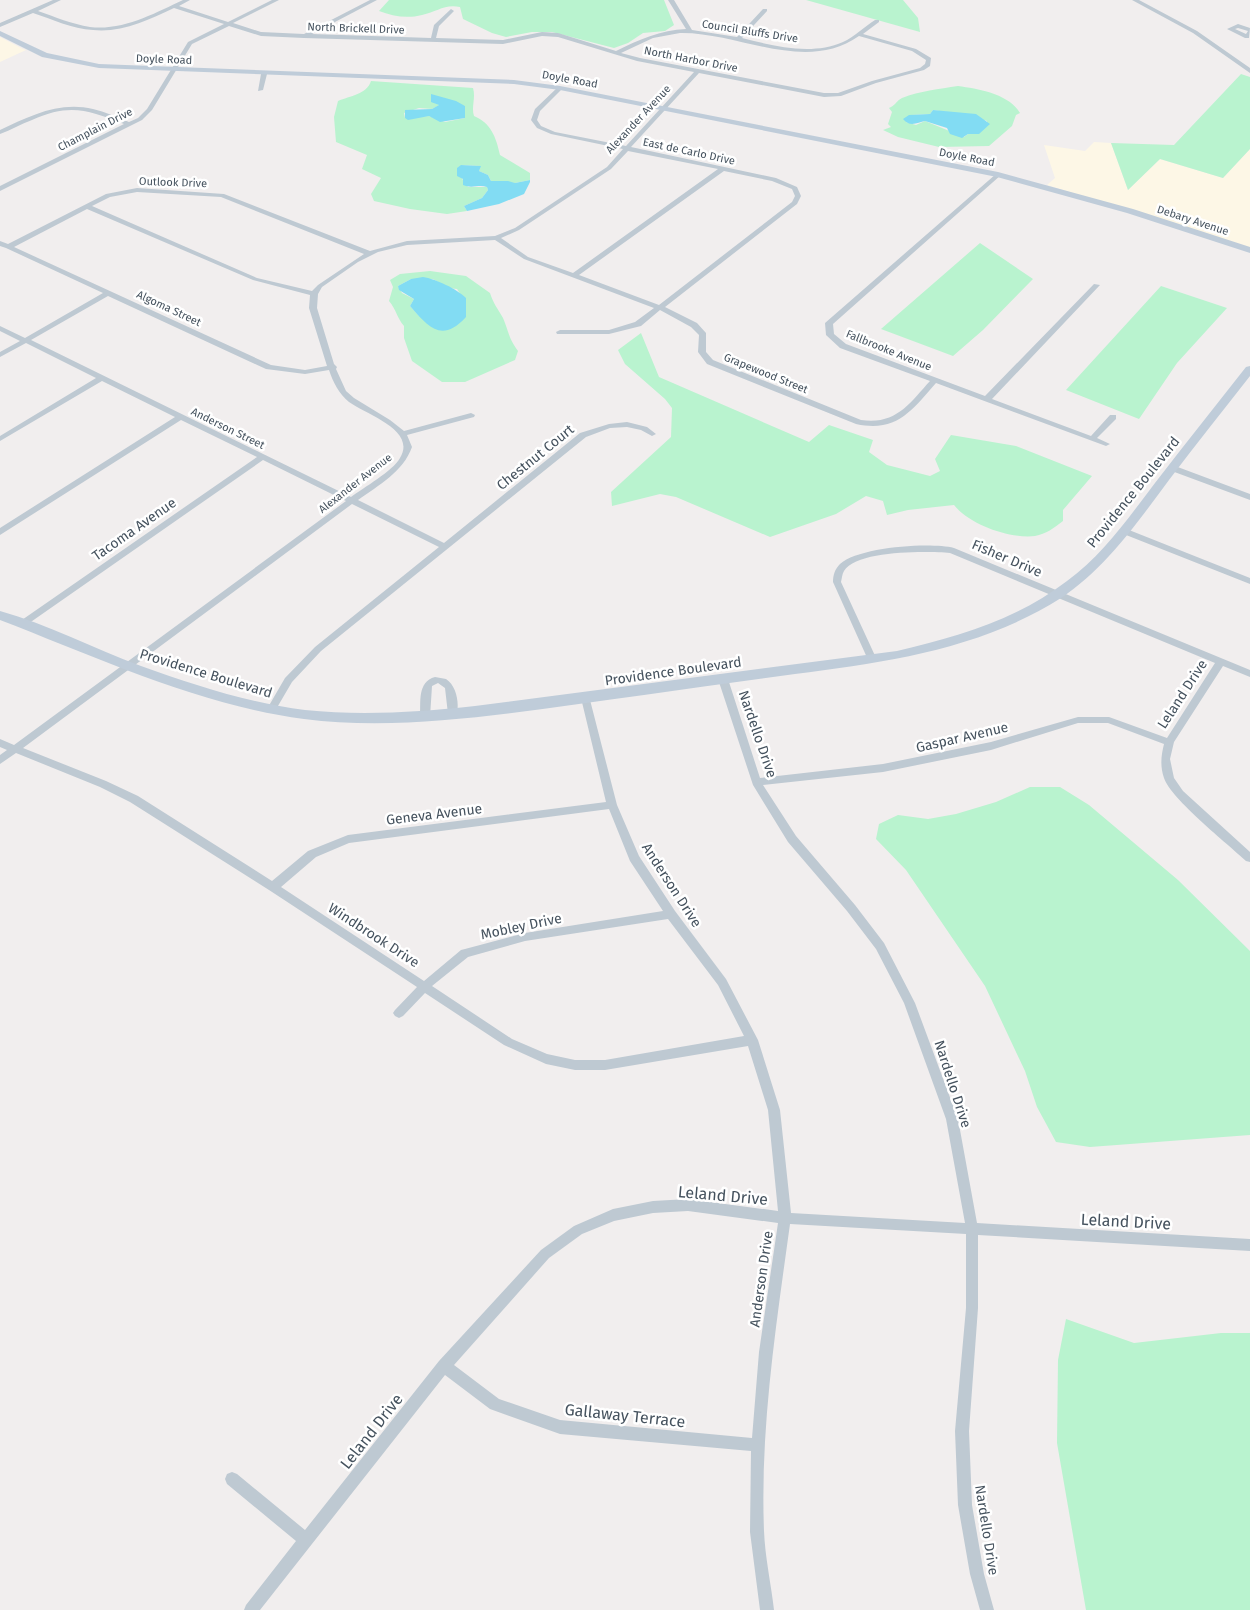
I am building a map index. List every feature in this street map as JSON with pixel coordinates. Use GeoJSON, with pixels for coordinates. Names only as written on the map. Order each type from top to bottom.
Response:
{"type":"FeatureCollection","features":[{"type":"Feature","properties":{"kind":"main road","name":"Doyle Road"},"geometry":{"type":"LineString","coordinates":[[0,33],[45,55],[99,66],[264,74],[514,82],[560,88],[998,175],[1130,211]]}},
{"type":"Feature","properties":{"kind":"main road","name":"Debary Avenue"},"geometry":{"type":"LineString","coordinates":[[1130,211],[1250,250]]}},
{"type":"Feature","properties":{"kind":"main road","name":"Providence Boulevard"},"geometry":{"type":"LineString","coordinates":[[0,616],[129,665],[232,699],[272,709],[340,718],[425,717],[453,714],[872,660],[953,643],[994,628],[1057,594],[1092,566],[1124,531],[1250,369]]}},
{"type":"Feature","properties":{"kind":"street"},"geometry":{"type":"LineString","coordinates":[[0,24],[58,0]]}},
{"type":"Feature","properties":{"kind":"street"},"geometry":{"type":"LineString","coordinates":[[33,11],[78,26],[111,28],[139,22],[187,0]]}},
{"type":"Feature","properties":{"kind":"street","name":"Champlain Drive"},"geometry":{"type":"LineString","coordinates":[[0,189],[129,124],[149,110],[190,43],[276,0]]}},
{"type":"Feature","properties":{"kind":"street"},"geometry":{"type":"LineString","coordinates":[[303,36],[374,0]]}},
{"type":"Feature","properties":{"kind":"street"},"geometry":{"type":"LineString","coordinates":[[671,0],[690,31]]}},
{"type":"Feature","properties":{"kind":"street"},"geometry":{"type":"LineString","coordinates":[[1135,0],[1148,4],[1195,32],[1248,69]]}},
{"type":"Feature","properties":{"kind":"street","name":"North Brickell Drive"},"geometry":{"type":"LineString","coordinates":[[174,6],[225,24],[261,34],[503,42],[542,34]]}},
{"type":"Feature","properties":{"kind":"street"},"geometry":{"type":"LineString","coordinates":[[738,39],[765,10]]}},
{"type":"Feature","properties":{"kind":"street"},"geometry":{"type":"LineString","coordinates":[[432,40],[436,26],[451,11]]}},
{"type":"Feature","properties":{"kind":"street","name":"Council Bluffs Drive"},"geometry":{"type":"LineString","coordinates":[[616,53],[649,38],[690,31],[795,50],[810,50],[835,46],[858,34],[876,21]]}},
{"type":"Feature","properties":{"kind":"street","name":"North Harbor Drive"},"geometry":{"type":"LineString","coordinates":[[542,34],[558,35],[616,53],[698,71],[824,95],[839,95],[883,79],[922,69],[928,65],[929,59],[914,50],[858,34]]}},
{"type":"Feature","properties":{"kind":"street","name":"Alexander Avenue"},"geometry":{"type":"LineString","coordinates":[[314,294],[330,278],[369,253],[407,243],[464,242],[496,238],[518,229],[601,173],[628,148],[698,71]]}},
{"type":"Feature","properties":{"kind":"street"},"geometry":{"type":"LineString","coordinates":[[260,90],[264,74]]}},
{"type":"Feature","properties":{"kind":"street","name":"East de Carlo Drive"},"geometry":{"type":"LineString","coordinates":[[560,88],[537,110],[534,120],[539,127],[553,133],[774,179],[795,188],[798,196],[796,203],[661,308]]}},
{"type":"Feature","properties":{"kind":"street"},"geometry":{"type":"LineString","coordinates":[[0,132],[34,116],[70,108],[85,108],[129,124]]}},
{"type":"Feature","properties":{"kind":"street"},"geometry":{"type":"LineString","coordinates":[[574,276],[722,169]]}},
{"type":"Feature","properties":{"kind":"street","name":"Fallbrooke Avenue"},"geometry":{"type":"LineString","coordinates":[[998,175],[830,323],[830,335],[843,346],[1106,444]]}},
{"type":"Feature","properties":{"kind":"street","name":"Outlook Drive"},"geometry":{"type":"LineString","coordinates":[[8,247],[108,195],[122,192],[210,192],[238,200],[369,253]]}},
{"type":"Feature","properties":{"kind":"street"},"geometry":{"type":"LineString","coordinates":[[86,206],[255,279],[314,294],[314,313],[339,386],[361,408],[394,424],[404,433],[472,414]]}},
{"type":"Feature","properties":{"kind":"street","name":"Grapewood Street"},"geometry":{"type":"LineString","coordinates":[[496,238],[526,258],[661,308],[698,328],[704,339],[702,352],[710,362],[859,422],[880,425],[894,421],[935,380]]}},
{"type":"Feature","properties":{"kind":"street","name":"Algoma Street"},"geometry":{"type":"LineString","coordinates":[[0,243],[269,367],[305,372],[333,367]]}},
{"type":"Feature","properties":{"kind":"street"},"geometry":{"type":"LineString","coordinates":[[986,400],[1096,285]]}},
{"type":"Feature","properties":{"kind":"street"},"geometry":{"type":"LineString","coordinates":[[0,355],[108,293]]}},
{"type":"Feature","properties":{"kind":"street"},"geometry":{"type":"LineString","coordinates":[[560,332],[600,333],[616,331],[638,324],[661,308]]}},
{"type":"Feature","properties":{"kind":"street","name":"Anderson Street"},"geometry":{"type":"LineString","coordinates":[[0,328],[446,547]]}},
{"type":"Feature","properties":{"kind":"street"},"geometry":{"type":"LineString","coordinates":[[0,439],[101,378]]}},
{"type":"Feature","properties":{"kind":"street"},"geometry":{"type":"LineString","coordinates":[[0,532],[180,417]]}},
{"type":"Feature","properties":{"kind":"street"},"geometry":{"type":"LineString","coordinates":[[1092,439],[1113,417]]}},
{"type":"Feature","properties":{"kind":"street","name":"Chestnut Court"},"geometry":{"type":"LineString","coordinates":[[272,709],[288,680],[302,664],[583,435],[601,428],[626,424],[645,428],[652,434]]}},
{"type":"Feature","properties":{"kind":"street","name":"Alexander Avenue"},"geometry":{"type":"LineString","coordinates":[[0,760],[352,501],[404,460],[408,450],[404,433]]}},
{"type":"Feature","properties":{"kind":"street","name":"Tacoma Avenue"},"geometry":{"type":"LineString","coordinates":[[22,624],[263,457]]}},
{"type":"Feature","properties":{"kind":"street"},"geometry":{"type":"LineString","coordinates":[[1172,468],[1250,497]]}},
{"type":"Feature","properties":{"kind":"street"},"geometry":{"type":"LineString","coordinates":[[1124,531],[1250,581]]}},
{"type":"Feature","properties":{"kind":"street","name":"Fisher Drive"},"geometry":{"type":"LineString","coordinates":[[872,660],[837,582],[837,575],[842,567],[853,559],[930,547],[951,550],[1250,674]]}},
{"type":"Feature","properties":{"kind":"street","name":"Leland Drive"},"geometry":{"type":"LineString","coordinates":[[1221,662],[1169,742],[1165,759],[1169,779],[1179,794],[1250,858]]}},
{"type":"Feature","properties":{"kind":"street","name":"Nardello Drive"},"geometry":{"type":"LineString","coordinates":[[723,679],[756,782],[792,839],[852,908],[880,946],[909,1003],[952,1119],[972,1229],[972,1308],[962,1440],[965,1505],[977,1574],[987,1610]]}},
{"type":"Feature","properties":{"kind":"street"},"geometry":{"type":"LineString","coordinates":[[425,717],[427,685],[438,680],[447,682],[450,686],[453,714]]}},
{"type":"Feature","properties":{"kind":"street","name":"Anderson Drive"},"geometry":{"type":"LineString","coordinates":[[586,698],[612,805],[634,858],[671,914],[722,982],[752,1040],[774,1110],[785,1218],[766,1352],[758,1445],[758,1532],[767,1610]]}},
{"type":"Feature","properties":{"kind":"street","name":"Gaspar Avenue"},"geometry":{"type":"LineString","coordinates":[[756,782],[883,768],[990,746],[1078,720],[1109,720],[1169,742]]}},
{"type":"Feature","properties":{"kind":"street","name":"Windbrook Drive"},"geometry":{"type":"LineString","coordinates":[[0,743],[102,784],[134,799],[274,887],[508,1042],[546,1059],[575,1065],[605,1065],[752,1040]]}},
{"type":"Feature","properties":{"kind":"street","name":"Geneva Avenue"},"geometry":{"type":"LineString","coordinates":[[274,887],[312,854],[348,839],[612,805]]}},
{"type":"Feature","properties":{"kind":"street","name":"Mobley Drive"},"geometry":{"type":"LineString","coordinates":[[399,1013],[425,986],[464,953],[525,938],[671,914]]}},
{"type":"Feature","properties":{"kind":"street","name":"Leland Drive"},"geometry":{"type":"LineString","coordinates":[[250,1610],[444,1366],[545,1254],[587,1226],[613,1215],[653,1207],[688,1205],[785,1218],[1250,1245]]}},
{"type":"Feature","properties":{"kind":"street","name":"Gallaway Terrace"},"geometry":{"type":"LineString","coordinates":[[444,1366],[494,1404],[560,1427],[758,1445]]}},
{"type":"Feature","properties":{"kind":"street"},"geometry":{"type":"LineString","coordinates":[[232,1479],[306,1540]]}},
{"type":"Feature","properties":{"kind":"shaded area"},"geometry":{"type":"Polygon","coordinates":[[[0,37],[23,49],[26,50],[0,62],[0,37]]]}},
{"type":"Feature","properties":{"kind":"shaded area"},"geometry":{"type":"Polygon","coordinates":[[[1094,142],[1111,143],[1128,190],[1160,159],[1223,178],[1250,149],[1250,248],[1047,185],[1055,178],[1044,145],[1085,151],[1094,142]]]}},
{"type":"Feature","properties":{"kind":"green space"},"geometry":{"type":"Polygon","coordinates":[[[389,0],[664,0],[674,25],[665,31],[643,33],[628,43],[614,48],[552,32],[532,32],[506,37],[492,33],[463,19],[460,7],[454,6],[411,17],[394,16],[379,11],[389,0]]]}},
{"type":"Feature","properties":{"kind":"green space"},"geometry":{"type":"Polygon","coordinates":[[[806,0],[903,0],[918,18],[920,32],[806,0]]]}},
{"type":"Feature","properties":{"kind":"green space"},"geometry":{"type":"Polygon","coordinates":[[[1241,74],[1250,77],[1250,149],[1223,178],[1160,159],[1128,190],[1111,143],[1174,145],[1241,74]]]}},
{"type":"Feature","properties":{"kind":"green space"},"geometry":{"type":"Polygon","coordinates":[[[371,81],[473,88],[474,116],[485,123],[492,131],[500,155],[530,173],[530,180],[515,183],[491,181],[488,175],[479,171],[480,166],[461,165],[461,177],[468,187],[487,187],[488,190],[482,198],[464,206],[467,211],[447,214],[410,209],[374,201],[371,194],[381,178],[362,169],[367,155],[336,142],[334,117],[338,101],[362,92],[371,81]],[[435,103],[440,105],[432,109],[419,108],[404,113],[405,118],[429,116],[445,122],[465,118],[465,106],[435,103]]]}},
{"type":"Feature","properties":{"kind":"green space"},"geometry":{"type":"Polygon","coordinates":[[[958,86],[984,91],[1001,97],[1009,101],[1020,113],[1016,115],[1012,126],[989,146],[939,147],[898,137],[883,130],[891,127],[888,124],[892,112],[889,108],[900,99],[923,92],[958,86]],[[933,110],[930,114],[911,115],[906,122],[916,125],[925,121],[964,137],[968,134],[977,134],[987,125],[987,121],[968,115],[933,110]]]}},
{"type":"Feature","properties":{"kind":"green space"},"geometry":{"type":"Polygon","coordinates":[[[980,243],[1033,279],[983,330],[953,356],[881,329],[980,243]]]}},
{"type":"Feature","properties":{"kind":"green space"},"geometry":{"type":"Polygon","coordinates":[[[430,271],[466,276],[490,293],[503,318],[510,338],[518,351],[515,360],[465,382],[442,382],[412,361],[404,338],[404,326],[389,301],[393,287],[390,280],[400,274],[430,271]],[[411,279],[398,286],[402,293],[414,299],[410,306],[419,316],[465,313],[466,303],[457,289],[448,288],[433,279],[411,279]]]}},
{"type":"Feature","properties":{"kind":"green space"},"geometry":{"type":"Polygon","coordinates":[[[1161,286],[1227,308],[1177,363],[1139,419],[1066,390],[1161,286]]]}},
{"type":"Feature","properties":{"kind":"green space"},"geometry":{"type":"Polygon","coordinates":[[[641,333],[659,377],[809,442],[829,425],[873,440],[869,452],[887,465],[930,476],[940,471],[935,459],[951,435],[1016,446],[1092,476],[1063,510],[1063,521],[1046,532],[1035,536],[1014,535],[991,529],[970,519],[954,505],[908,510],[887,515],[883,501],[866,496],[836,514],[770,537],[676,497],[660,494],[612,506],[611,492],[671,437],[672,408],[665,399],[625,364],[618,350],[641,333]]]}},
{"type":"Feature","properties":{"kind":"green space"},"geometry":{"type":"Polygon","coordinates":[[[1030,787],[1060,787],[1089,805],[1178,880],[1250,951],[1250,1135],[1090,1147],[1056,1142],[1037,1107],[1025,1071],[985,986],[906,870],[876,839],[879,824],[898,815],[928,819],[956,814],[996,802],[1030,787]]]}},
{"type":"Feature","properties":{"kind":"green space"},"geometry":{"type":"Polygon","coordinates":[[[1066,1319],[1134,1343],[1221,1333],[1250,1333],[1250,1610],[1086,1610],[1057,1443],[1058,1360],[1066,1319]]]}},
{"type":"Feature","properties":{"kind":"water"},"geometry":{"type":"Polygon","coordinates":[[[431,94],[456,101],[465,106],[465,118],[440,122],[429,116],[408,120],[405,118],[405,110],[432,109],[439,105],[431,102],[431,94]]]}},
{"type":"Feature","properties":{"kind":"water"},"geometry":{"type":"Polygon","coordinates":[[[933,110],[976,114],[990,124],[979,134],[968,134],[962,138],[950,134],[947,128],[925,121],[911,124],[903,119],[909,115],[930,114],[933,110]]]}},
{"type":"Feature","properties":{"kind":"water"},"geometry":{"type":"Polygon","coordinates":[[[461,165],[481,166],[479,171],[488,175],[491,181],[515,183],[530,180],[530,182],[524,194],[499,204],[467,211],[464,206],[482,198],[488,190],[484,186],[469,187],[463,185],[463,179],[457,176],[457,168],[461,165]]]}},
{"type":"Feature","properties":{"kind":"water"},"geometry":{"type":"Polygon","coordinates":[[[423,277],[446,285],[466,298],[466,317],[457,325],[443,331],[436,330],[423,321],[410,306],[414,299],[399,290],[398,286],[411,279],[423,277]]]}}]}
